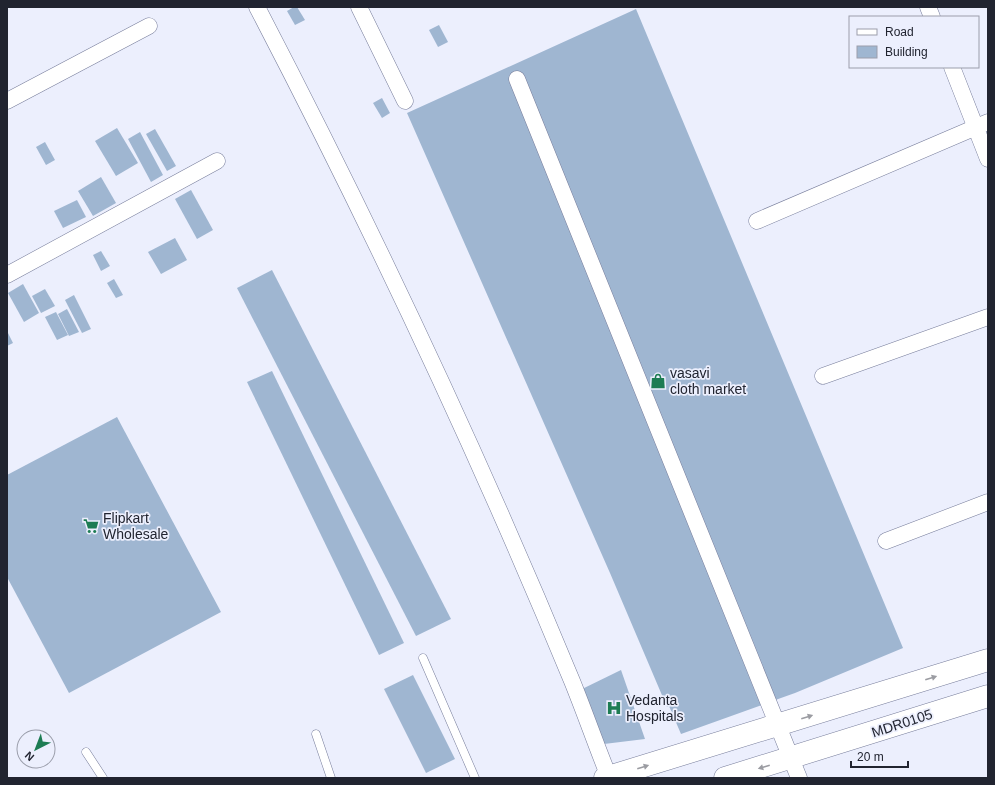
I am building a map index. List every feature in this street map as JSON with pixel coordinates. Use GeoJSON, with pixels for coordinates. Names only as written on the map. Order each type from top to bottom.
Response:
{"type":"FeatureCollection","features":[{"type":"Feature","properties":{"kind":"main road"},"geometry":{"type":"LineString","coordinates":[[607,777],[988,660]]}},
{"type":"Feature","properties":{"kind":"main road","name":"MDR0105"},"geometry":{"type":"LineString","coordinates":[[725,778],[795,768],[988,696]]}},
{"type":"Feature","properties":{"kind":"street"},"geometry":{"type":"LineString","coordinates":[[257,7],[327,142],[425,349],[524,567],[573,684],[607,777]]}},
{"type":"Feature","properties":{"kind":"street"},"geometry":{"type":"LineString","coordinates":[[359,7],[405,101]]}},
{"type":"Feature","properties":{"kind":"street"},"geometry":{"type":"LineString","coordinates":[[7,101],[149,26]]}},
{"type":"Feature","properties":{"kind":"street"},"geometry":{"type":"LineString","coordinates":[[953,68],[982,125],[988,159]]}},
{"type":"Feature","properties":{"kind":"street"},"geometry":{"type":"LineString","coordinates":[[517,79],[795,768]]}},
{"type":"Feature","properties":{"kind":"street"},"geometry":{"type":"LineString","coordinates":[[758,221],[982,125]]}},
{"type":"Feature","properties":{"kind":"street"},"geometry":{"type":"LineString","coordinates":[[7,275],[217,161]]}},
{"type":"Feature","properties":{"kind":"street"},"geometry":{"type":"LineString","coordinates":[[823,376],[988,317]]}},
{"type":"Feature","properties":{"kind":"street"},"geometry":{"type":"LineString","coordinates":[[886,541],[988,502]]}},
{"type":"Feature","properties":{"kind":"lane"},"geometry":{"type":"LineString","coordinates":[[424,658],[474,778]]}},
{"type":"Feature","properties":{"kind":"lane"},"geometry":{"type":"LineString","coordinates":[[316,734],[331,778]]}},
{"type":"Feature","properties":{"kind":"lane"},"geometry":{"type":"LineString","coordinates":[[86,752],[103,778]]}},
{"type":"Feature","properties":{"kind":"building"},"geometry":{"type":"Polygon","coordinates":[[[297,7],[305,20],[295,25],[287,11],[297,7]]]}},
{"type":"Feature","properties":{"kind":"building","name":"vasavi cloth market"},"geometry":{"type":"Polygon","coordinates":[[[636,9],[903,648],[795,693],[681,734],[669,706],[667,707],[610,573],[407,113],[636,9]]]}},
{"type":"Feature","properties":{"kind":"building"},"geometry":{"type":"Polygon","coordinates":[[[439,25],[448,42],[438,47],[429,30],[439,25]]]}},
{"type":"Feature","properties":{"kind":"building"},"geometry":{"type":"Polygon","coordinates":[[[382,98],[390,113],[382,118],[373,103],[382,98]]]}},
{"type":"Feature","properties":{"kind":"building"},"geometry":{"type":"Polygon","coordinates":[[[117,128],[138,163],[116,176],[95,141],[117,128]]]}},
{"type":"Feature","properties":{"kind":"building"},"geometry":{"type":"Polygon","coordinates":[[[155,129],[176,166],[167,171],[146,134],[155,129]]]}},
{"type":"Feature","properties":{"kind":"building"},"geometry":{"type":"Polygon","coordinates":[[[140,132],[163,175],[151,182],[128,139],[140,132]]]}},
{"type":"Feature","properties":{"kind":"building"},"geometry":{"type":"Polygon","coordinates":[[[45,142],[55,160],[46,165],[36,147],[45,142]]]}},
{"type":"Feature","properties":{"kind":"building"},"geometry":{"type":"Polygon","coordinates":[[[101,177],[116,203],[93,216],[78,191],[101,177]]]}},
{"type":"Feature","properties":{"kind":"building"},"geometry":{"type":"Polygon","coordinates":[[[191,190],[213,230],[197,239],[175,199],[191,190]]]}},
{"type":"Feature","properties":{"kind":"building"},"geometry":{"type":"Polygon","coordinates":[[[77,200],[86,217],[63,228],[54,211],[77,200]]]}},
{"type":"Feature","properties":{"kind":"building"},"geometry":{"type":"Polygon","coordinates":[[[175,238],[187,260],[161,274],[148,252],[175,238]]]}},
{"type":"Feature","properties":{"kind":"building"},"geometry":{"type":"Polygon","coordinates":[[[101,251],[110,266],[101,271],[93,255],[101,251]]]}},
{"type":"Feature","properties":{"kind":"building"},"geometry":{"type":"Polygon","coordinates":[[[272,270],[451,619],[416,636],[237,288],[272,270]]]}},
{"type":"Feature","properties":{"kind":"building"},"geometry":{"type":"Polygon","coordinates":[[[114,279],[123,295],[116,298],[107,283],[114,279]]]}},
{"type":"Feature","properties":{"kind":"building"},"geometry":{"type":"Polygon","coordinates":[[[23,284],[39,313],[24,322],[8,293],[23,284]]]}},
{"type":"Feature","properties":{"kind":"building"},"geometry":{"type":"Polygon","coordinates":[[[45,289],[55,306],[41,313],[32,296],[45,289]]]}},
{"type":"Feature","properties":{"kind":"building"},"geometry":{"type":"Polygon","coordinates":[[[74,295],[91,329],[82,333],[65,300],[74,295]]]}},
{"type":"Feature","properties":{"kind":"building"},"geometry":{"type":"Polygon","coordinates":[[[67,309],[79,332],[69,336],[58,314],[67,309]]]}},
{"type":"Feature","properties":{"kind":"building"},"geometry":{"type":"Polygon","coordinates":[[[56,312],[68,335],[57,340],[45,317],[56,312]]]}},
{"type":"Feature","properties":{"kind":"building"},"geometry":{"type":"Polygon","coordinates":[[[7,331],[13,343],[7,346],[7,331]]]}},
{"type":"Feature","properties":{"kind":"building"},"geometry":{"type":"Polygon","coordinates":[[[272,371],[404,643],[379,655],[247,382],[272,371]]]}},
{"type":"Feature","properties":{"kind":"building","name":"Flipkart Wholesale"},"geometry":{"type":"Polygon","coordinates":[[[117,417],[221,612],[69,693],[7,577],[7,475],[117,417]]]}},
{"type":"Feature","properties":{"kind":"building"},"geometry":{"type":"Polygon","coordinates":[[[621,670],[645,739],[604,744],[578,691],[621,670]]]}},
{"type":"Feature","properties":{"kind":"building"},"geometry":{"type":"Polygon","coordinates":[[[413,675],[455,759],[426,773],[384,689],[413,675]]]}},
{"type":"Feature","properties":{"kind":"place","name":"vasavi cloth market"},"geometry":{"type":"Point","coordinates":[658,381]}},
{"type":"Feature","properties":{"kind":"place","name":"Flipkart Wholesale"},"geometry":{"type":"Point","coordinates":[91,526]}},
{"type":"Feature","properties":{"kind":"place","name":"Vedanta Hospitals"},"geometry":{"type":"Point","coordinates":[614,708]}}]}
